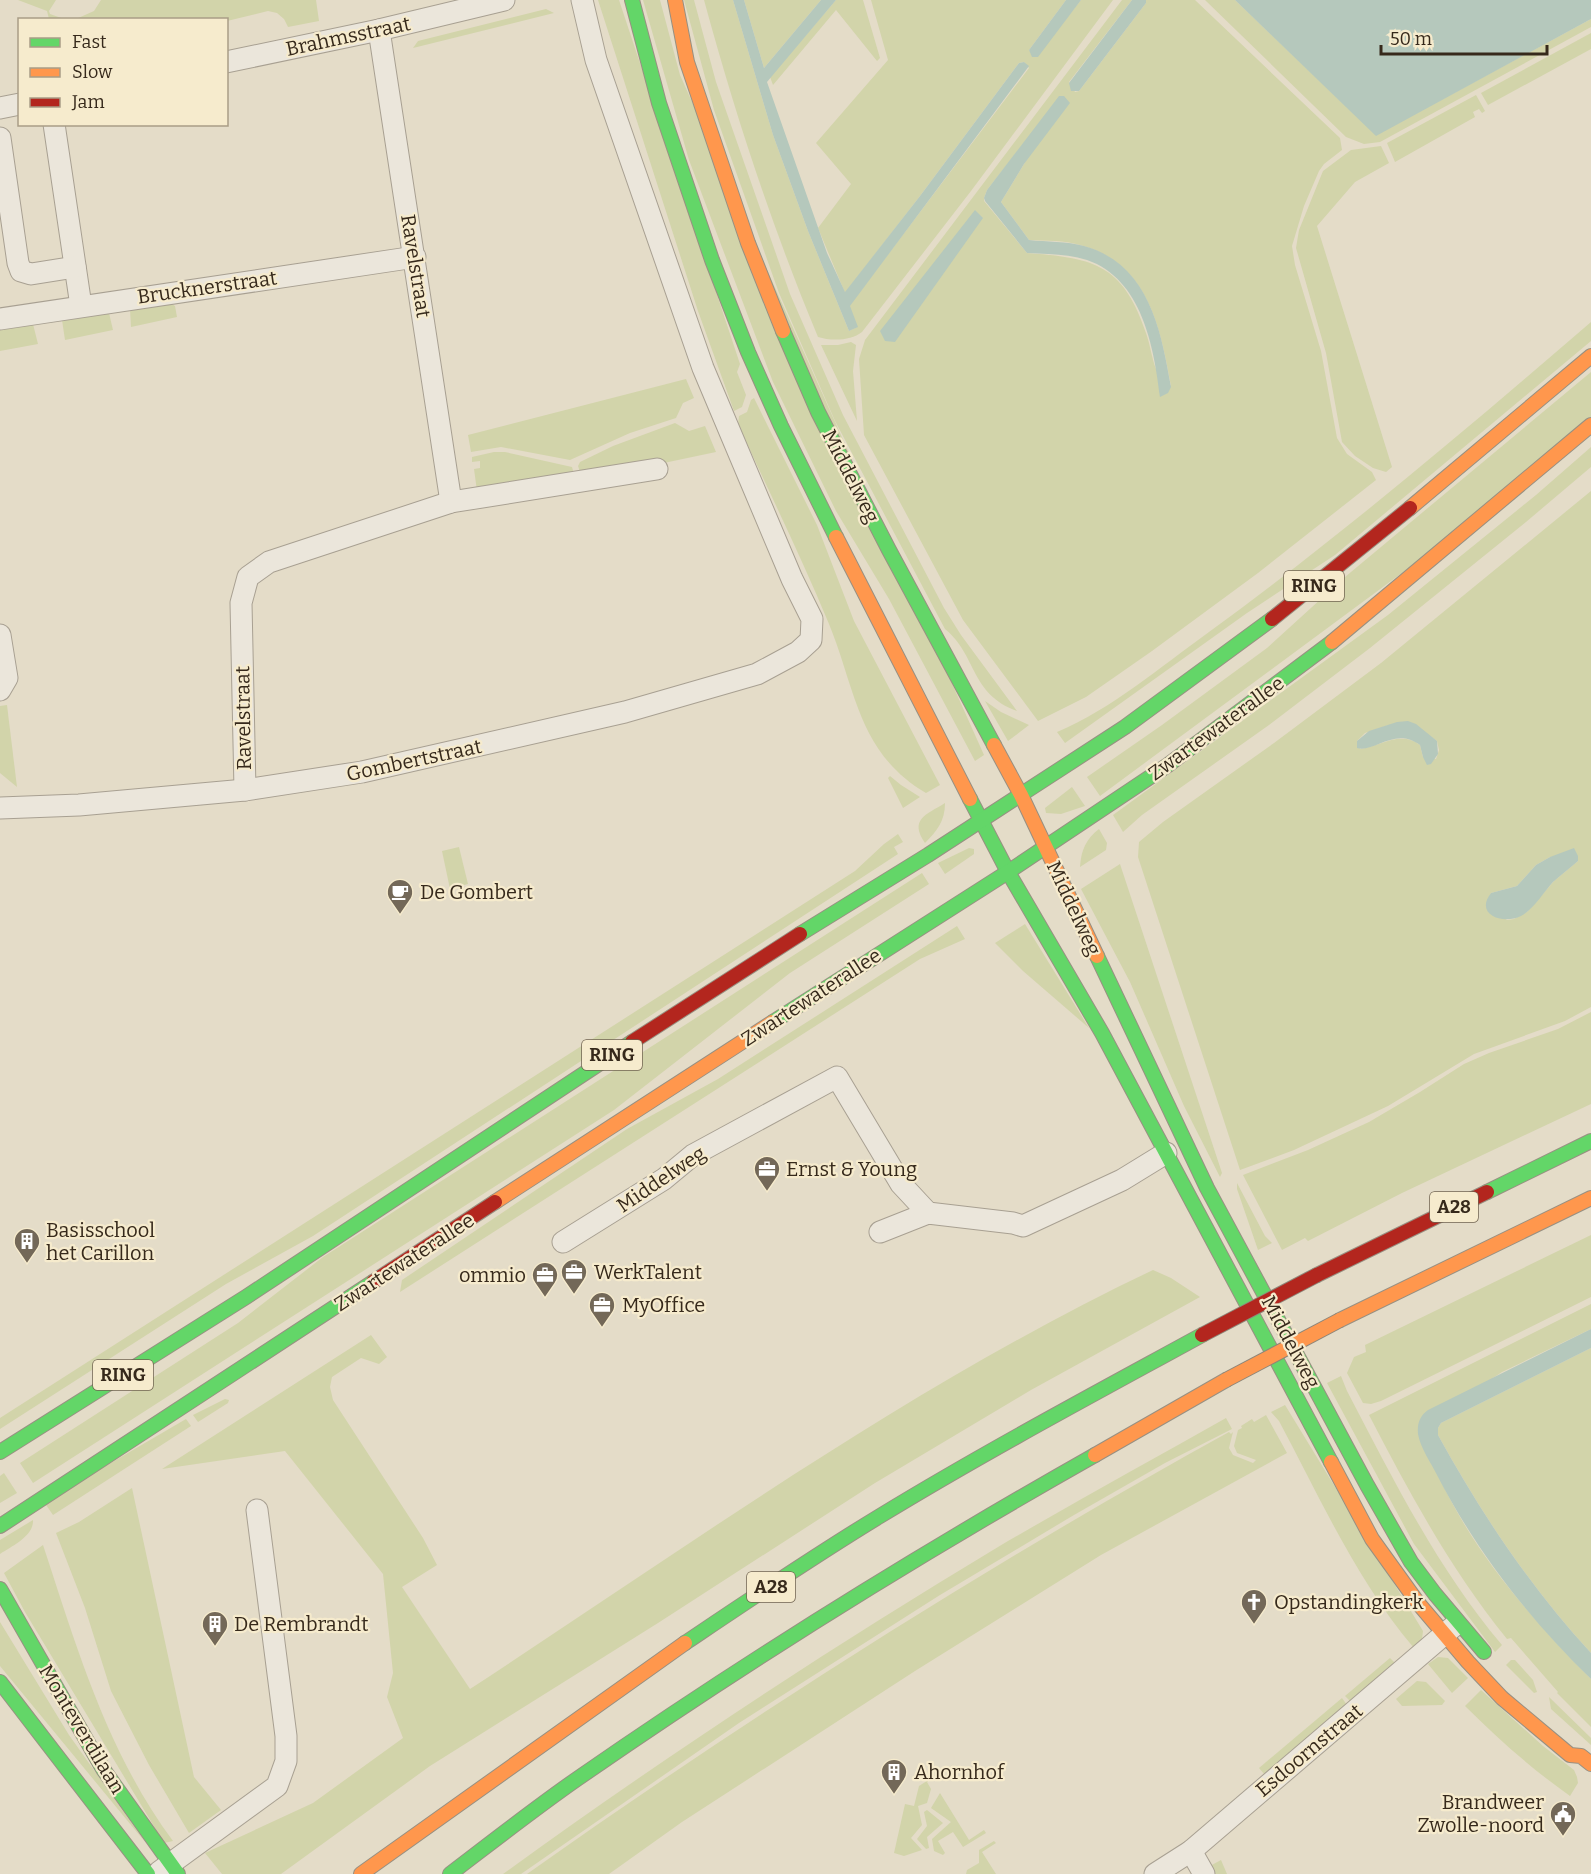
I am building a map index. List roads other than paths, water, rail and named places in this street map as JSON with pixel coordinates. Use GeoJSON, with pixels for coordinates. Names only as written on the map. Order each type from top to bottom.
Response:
{"type":"FeatureCollection","features":[{"type":"Feature","properties":{"kind":"main road","name":"Middelweg"},"geometry":{"type":"LineString","coordinates":[[632,0],[652,80],[712,260],[763,387],[882,630],[1008,872],[1102,1034],[1372,1539],[1394,1572],[1451,1628],[1494,1664]]}},
{"type":"Feature","properties":{"kind":"main road","name":"Middelweg"},"geometry":{"type":"LineString","coordinates":[[675,0],[687,62],[748,243],[791,352],[843,461],[1021,795],[1208,1188],[1390,1528],[1435,1594],[1451,1628],[1502,1698],[1570,1755],[1586,1760]]}},
{"type":"Feature","properties":{"kind":"main road","name":"RING"},"geometry":{"type":"LineString","coordinates":[[0,1452],[246,1297],[721,983],[982,820],[1125,726],[1288,607],[1467,462],[1591,356]]}},
{"type":"Feature","properties":{"kind":"main road","name":"Zwartewaterallee"},"geometry":{"type":"LineString","coordinates":[[0,1526],[643,1105],[1008,872],[1168,765],[1359,621],[1591,425]]}},
{"type":"Feature","properties":{"kind":"main road","name":"A28"},"geometry":{"type":"LineString","coordinates":[[361,1874],[570,1722],[668,1654],[878,1517],[1202,1335],[1317,1275],[1591,1141]]}},
{"type":"Feature","properties":{"kind":"main road","name":"A28"},"geometry":{"type":"LineString","coordinates":[[450,1874],[576,1780],[770,1650],[1013,1501],[1226,1380],[1340,1320],[1591,1198]]}},
{"type":"Feature","properties":{"kind":"main road","name":"Monteverdilaan"},"geometry":{"type":"LineString","coordinates":[[0,1589],[103,1768],[168,1871]]}},
{"type":"Feature","properties":{"kind":"main road","name":"Monteverdilaan"},"geometry":{"type":"LineString","coordinates":[[0,1682],[148,1874]]}},
{"type":"Feature","properties":{"kind":"main road","name":"Middelweg"},"geometry":{"type":"LineString","coordinates":[[1560,1729],[1578,1746],[1586,1760]]}},
{"type":"Feature","properties":{"kind":"street","name":"Brahmsstraat"},"geometry":{"type":"LineString","coordinates":[[228,62],[379,30],[504,0]]}},
{"type":"Feature","properties":{"kind":"street","name":"Gombertstraat"},"geometry":{"type":"LineString","coordinates":[[0,808],[79,805],[245,790],[362,772],[625,712],[757,674],[798,652],[811,640],[812,619],[792,579],[703,368],[596,60],[582,0]]}},
{"type":"Feature","properties":{"kind":"street","name":"Ravelstraat"},"geometry":{"type":"LineString","coordinates":[[379,30],[452,502]]}},
{"type":"Feature","properties":{"kind":"street"},"geometry":{"type":"LineString","coordinates":[[0,108],[18,104]]}},
{"type":"Feature","properties":{"kind":"street"},"geometry":{"type":"LineString","coordinates":[[54,126],[81,306]]}},
{"type":"Feature","properties":{"kind":"street"},"geometry":{"type":"LineString","coordinates":[[0,138],[21,271],[31,274],[75,267]]}},
{"type":"Feature","properties":{"kind":"street","name":"Brucknerstraat"},"geometry":{"type":"LineString","coordinates":[[0,319],[415,257]]}},
{"type":"Feature","properties":{"kind":"street","name":"Ravelstraat"},"geometry":{"type":"LineString","coordinates":[[245,790],[240,603],[248,577],[268,562],[452,502],[657,469]]}},
{"type":"Feature","properties":{"kind":"street"},"geometry":{"type":"LineString","coordinates":[[0,635],[6,678],[0,690]]}},
{"type":"Feature","properties":{"kind":"street","name":"Middelweg"},"geometry":{"type":"LineString","coordinates":[[563,1242],[664,1179],[693,1155],[837,1077],[901,1184],[928,1213]]}},
{"type":"Feature","properties":{"kind":"street"},"geometry":{"type":"LineString","coordinates":[[880,1232],[928,1213],[1023,1226],[1122,1180],[1166,1153]]}},
{"type":"Feature","properties":{"kind":"street","name":"Monteverdilaan"},"geometry":{"type":"LineString","coordinates":[[168,1871],[277,1786],[286,1761],[286,1736],[257,1510]]}},
{"type":"Feature","properties":{"kind":"street","name":"Esdoornstraat"},"geometry":{"type":"LineString","coordinates":[[1155,1874],[1191,1851],[1451,1628]]}},
{"type":"Feature","properties":{"kind":"street"},"geometry":{"type":"LineString","coordinates":[[1191,1851],[1204,1874]]}},
{"type":"Feature","properties":{"kind":"place","name":"De Gombert"},"geometry":{"type":"Point","coordinates":[400,915]}},
{"type":"Feature","properties":{"kind":"place","name":"Ernst & Young"},"geometry":{"type":"Point","coordinates":[767,1192]}},
{"type":"Feature","properties":{"kind":"place","name":"Basisschool het Carillon"},"geometry":{"type":"Point","coordinates":[27,1264]}},
{"type":"Feature","properties":{"kind":"place","name":"WerkTalent"},"geometry":{"type":"Point","coordinates":[574,1295]}},
{"type":"Feature","properties":{"kind":"place","name":"ommio"},"geometry":{"type":"Point","coordinates":[545,1298]}},
{"type":"Feature","properties":{"kind":"place","name":"MyOffice"},"geometry":{"type":"Point","coordinates":[602,1328]}},
{"type":"Feature","properties":{"kind":"place","name":"Opstandingkerk"},"geometry":{"type":"Point","coordinates":[1254,1625]}},
{"type":"Feature","properties":{"kind":"place","name":"De Rembrandt"},"geometry":{"type":"Point","coordinates":[215,1647]}},
{"type":"Feature","properties":{"kind":"place","name":"Ahornhof"},"geometry":{"type":"Point","coordinates":[894,1795]}},
{"type":"Feature","properties":{"kind":"place","name":"Brandweer Zwolle-noord"},"geometry":{"type":"Point","coordinates":[1563,1837]}}]}
